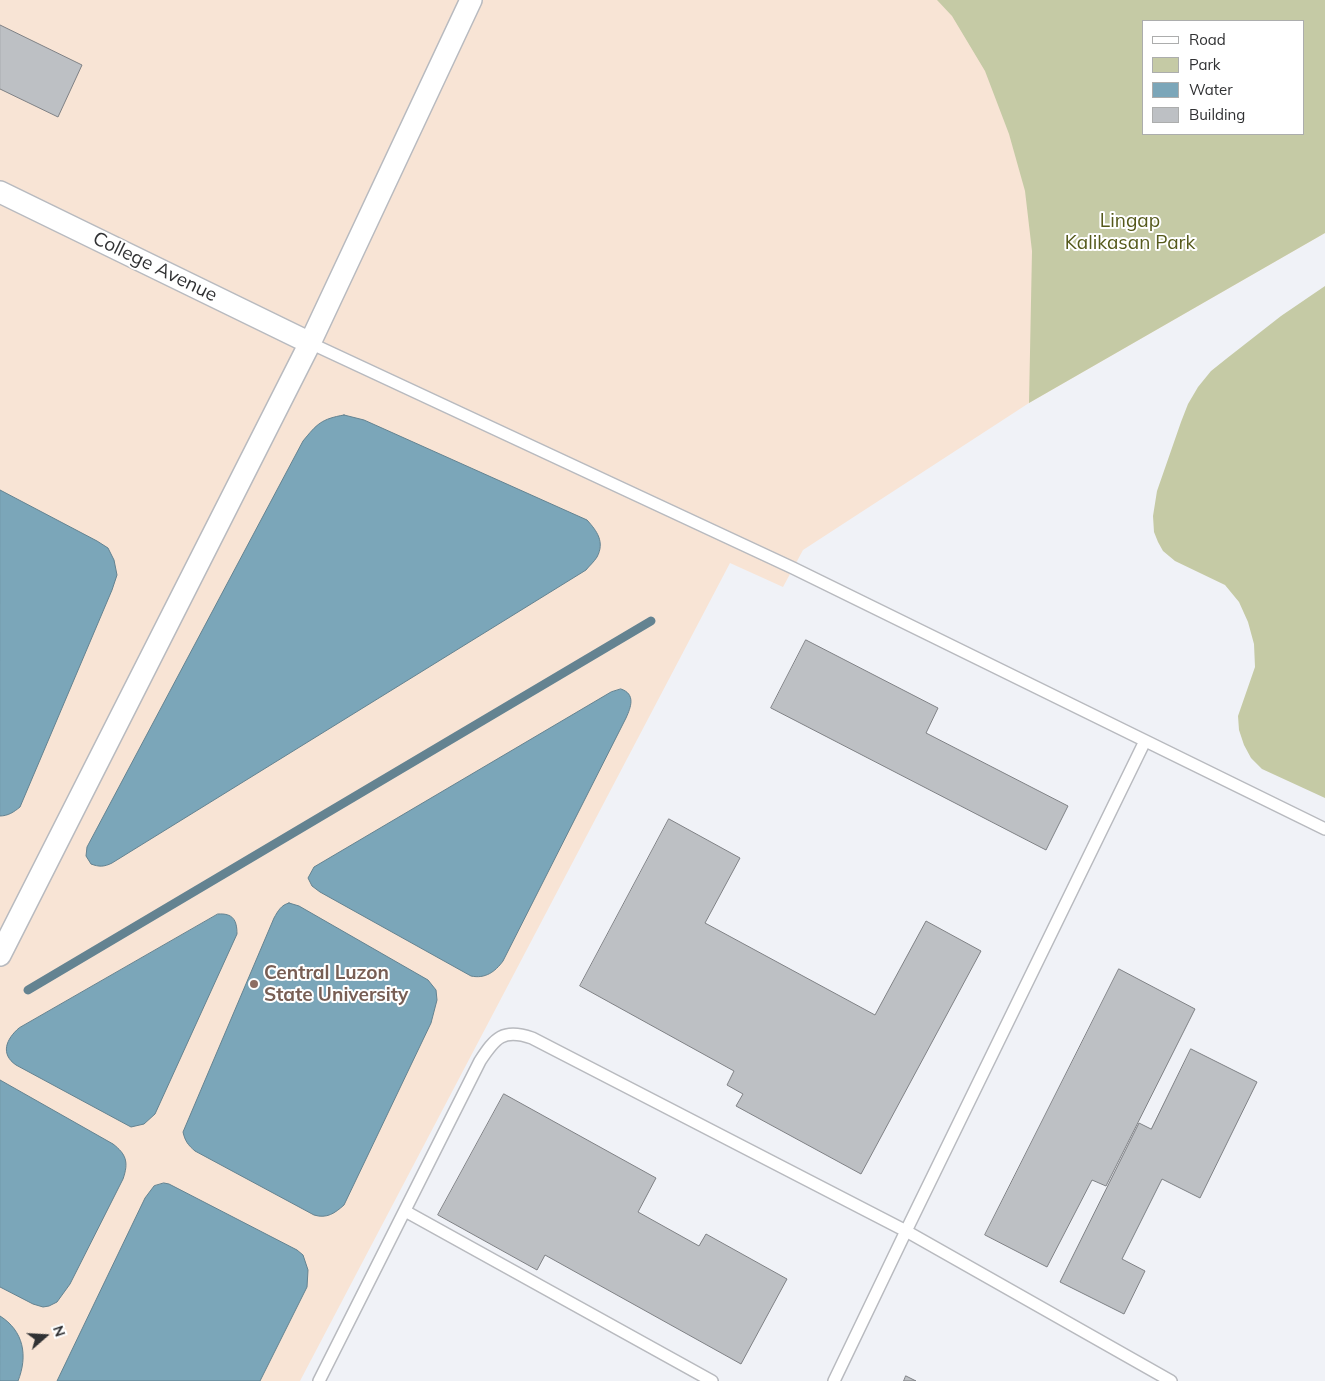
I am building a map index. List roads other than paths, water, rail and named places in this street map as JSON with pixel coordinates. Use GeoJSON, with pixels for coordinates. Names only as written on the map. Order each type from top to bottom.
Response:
{"type":"FeatureCollection","features":[{"type":"Feature","properties":{"kind":"street"},"geometry":{"type":"LineString","coordinates":[[0,954],[310,343],[471,0]]}},
{"type":"Feature","properties":{"kind":"street","name":"College Avenue"},"geometry":{"type":"LineString","coordinates":[[0,192],[310,343]]}},
{"type":"Feature","properties":{"kind":"lane"},"geometry":{"type":"LineString","coordinates":[[310,343],[784,564],[1325,829]]}},
{"type":"Feature","properties":{"kind":"lane"},"geometry":{"type":"LineString","coordinates":[[834,1381],[1145,741]]}},
{"type":"Feature","properties":{"kind":"lane"},"geometry":{"type":"LineString","coordinates":[[319,1381],[480,1061],[491,1043],[499,1037],[522,1035],[532,1038],[906,1231],[1171,1381]]}},
{"type":"Feature","properties":{"kind":"lane"},"geometry":{"type":"LineString","coordinates":[[405,1211],[712,1381]]}},
{"type":"Feature","properties":{"kind":"water"},"geometry":{"type":"Polygon","coordinates":[[[344,415],[364,420],[587,520],[599,537],[600,546],[597,557],[586,570],[112,863],[102,866],[91,864],[86,856],[87,847],[303,441],[320,423],[330,418],[344,415]]]}},
{"type":"Feature","properties":{"kind":"water"},"geometry":{"type":"Polygon","coordinates":[[[0,490],[108,548],[114,560],[117,575],[20,807],[11,813],[0,816],[0,490]]]}},
{"type":"Feature","properties":{"kind":"water"},"geometry":{"type":"Polygon","coordinates":[[[621,689],[629,694],[631,701],[626,718],[503,961],[493,971],[481,976],[471,976],[312,886],[308,878],[314,867],[611,692],[621,689]]]}},
{"type":"Feature","properties":{"kind":"water"},"geometry":{"type":"Polygon","coordinates":[[[289,903],[299,906],[428,980],[436,990],[437,1000],[431,1023],[344,1205],[327,1216],[314,1215],[195,1151],[187,1143],[183,1132],[274,918],[282,907],[289,903]]]}},
{"type":"Feature","properties":{"kind":"water"},"geometry":{"type":"Polygon","coordinates":[[[218,914],[233,918],[237,934],[155,1114],[144,1124],[131,1127],[11,1061],[6,1051],[7,1046],[14,1032],[19,1028],[218,914]]]}},
{"type":"Feature","properties":{"kind":"water"},"geometry":{"type":"Polygon","coordinates":[[[0,1080],[113,1144],[121,1151],[126,1163],[123,1179],[70,1284],[57,1302],[49,1306],[43,1307],[33,1304],[0,1287],[0,1080]]]}},
{"type":"Feature","properties":{"kind":"water"},"geometry":{"type":"Polygon","coordinates":[[[164,1183],[297,1250],[303,1255],[308,1270],[307,1287],[260,1381],[57,1381],[145,1198],[154,1186],[164,1183]]]}},
{"type":"Feature","properties":{"kind":"water"},"geometry":{"type":"Polygon","coordinates":[[[0,1316],[14,1329],[22,1345],[23,1362],[18,1381],[0,1381],[0,1316]]]}},
{"type":"Feature","properties":{"kind":"waterway"},"geometry":{"type":"LineString","coordinates":[[28,990],[651,621]]}},
{"type":"Feature","properties":{"kind":"place","name":"Central Luzon State University"},"geometry":{"type":"Point","coordinates":[254,984]}},
{"type":"Feature","properties":{"kind":"park label","name":"Lingap Kalikasan Park"},"geometry":{"type":"Point","coordinates":[1130,232]}}]}
